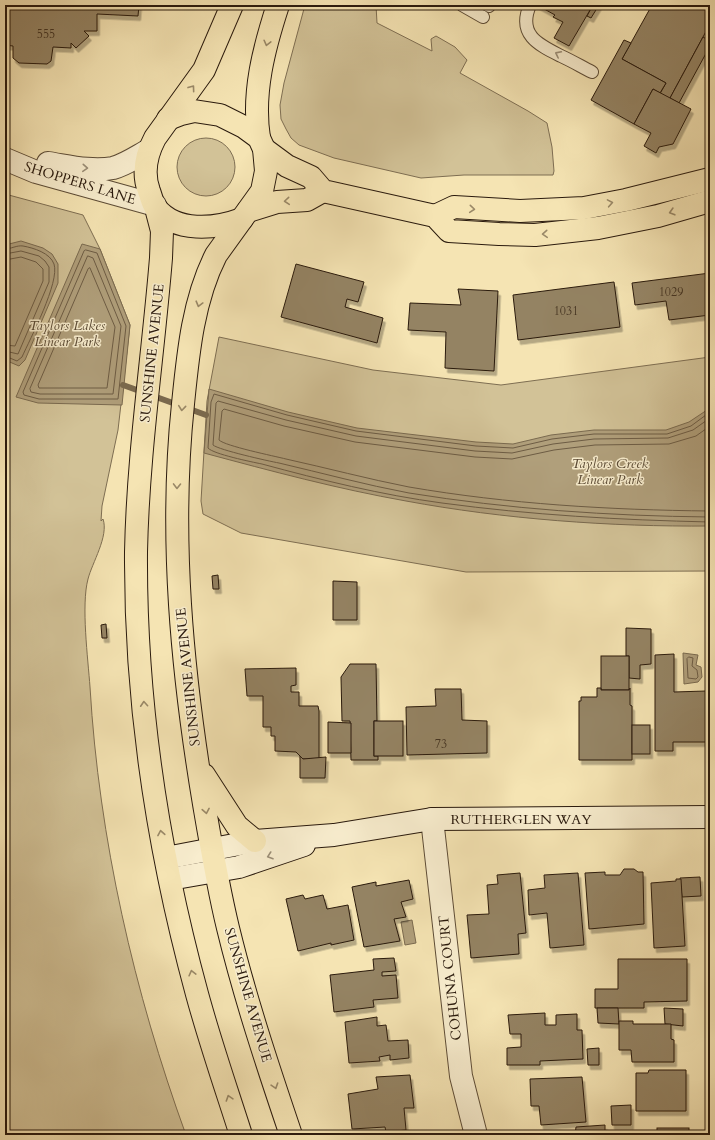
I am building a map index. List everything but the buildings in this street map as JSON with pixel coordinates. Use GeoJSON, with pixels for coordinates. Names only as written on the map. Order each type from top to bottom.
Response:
{"type":"FeatureCollection","features":[{"type":"Feature","properties":{"kind":"main road"},"geometry":{"type":"LineString","coordinates":[[232,5],[204,70],[168,119],[149,150],[146,161],[146,183],[155,207],[164,215],[190,226],[214,227],[277,202],[307,200],[323,191]]}},
{"type":"Feature","properties":{"kind":"main road"},"geometry":{"type":"LineString","coordinates":[[245,215],[262,191],[266,171],[256,113],[258,86],[278,5]]}},
{"type":"Feature","properties":{"kind":"main road"},"geometry":{"type":"LineString","coordinates":[[168,119],[194,111],[210,113],[232,120],[287,166],[312,176],[323,191],[435,216],[449,231],[536,235],[578,231],[658,216],[710,201]]}},
{"type":"Feature","properties":{"kind":"main road"},"geometry":{"type":"LineString","coordinates":[[435,216],[454,207],[501,211],[578,208],[626,200],[710,179]]}},
{"type":"Feature","properties":{"kind":"main road","name":"SUNSHINE AVENUE"},"geometry":{"type":"LineString","coordinates":[[155,207],[162,231],[162,258],[143,427],[136,553],[145,719],[168,868],[197,995],[241,1135]]}},
{"type":"Feature","properties":{"kind":"main road"},"geometry":{"type":"LineString","coordinates":[[578,208],[578,231]]}},
{"type":"Feature","properties":{"kind":"main road","name":"SUNSHINE AVENUE"},"geometry":{"type":"LineString","coordinates":[[245,215],[222,245],[210,266],[197,309],[187,369],[179,448],[178,567],[184,653],[197,764],[216,871],[241,976],[259,1037],[292,1135]]}},
{"type":"Feature","properties":{"kind":"main road"},"geometry":{"type":"LineString","coordinates":[[197,764],[229,816],[237,826],[255,841]]}},
{"type":"Feature","properties":{"kind":"street","name":"SHOPPERS LANE"},"geometry":{"type":"LineString","coordinates":[[5,158],[78,168],[106,169],[114,168],[149,150]]}},
{"type":"Feature","properties":{"kind":"street","name":"SHOPPERS LANE"},"geometry":{"type":"LineString","coordinates":[[5,158],[36,172],[155,207]]}},
{"type":"Feature","properties":{"kind":"street","name":"RUTHERGLEN WAY"},"geometry":{"type":"LineString","coordinates":[[168,868],[212,849],[255,841],[334,835],[432,819],[710,817]]}},
{"type":"Feature","properties":{"kind":"street","name":"COHUNA COURT"},"geometry":{"type":"LineString","coordinates":[[432,819],[461,1076],[476,1135]]}},
{"type":"Feature","properties":{"kind":"street","name":"RUTHERGLEN WAY"},"geometry":{"type":"LineString","coordinates":[[168,868],[216,871],[238,867],[334,835]]}},
{"type":"Feature","properties":{"kind":"lane"},"geometry":{"type":"LineString","coordinates":[[462,5],[486,9]]}},
{"type":"Feature","properties":{"kind":"lane"},"geometry":{"type":"LineString","coordinates":[[530,5],[526,20],[529,34],[534,40],[592,72]]}},
{"type":"Feature","properties":{"kind":"green space"},"geometry":{"type":"Polygon","coordinates":[[[305,5],[376,5],[377,23],[432,51],[431,39],[436,36],[455,47],[467,60],[460,73],[547,123],[552,147],[553,175],[464,175],[421,178],[334,158],[299,145],[291,138],[281,119],[280,105],[284,83],[305,5]]]}},
{"type":"Feature","properties":{"kind":"green space"},"geometry":{"type":"Polygon","coordinates":[[[206,138],[222,143],[230,151],[235,167],[230,183],[222,191],[206,196],[190,191],[182,183],[177,167],[182,151],[190,143],[206,138]]]}},
{"type":"Feature","properties":{"kind":"green space","name":"Taylors Lakes Linear Park"},"geometry":{"type":"Polygon","coordinates":[[[5,194],[83,215],[100,249],[130,325],[118,430],[102,506],[101,521],[103,519],[104,533],[88,579],[86,590],[85,617],[87,647],[101,801],[122,914],[150,1026],[186,1135],[5,1135],[5,194]]]}},
{"type":"Feature","properties":{"kind":"green space","name":"Taylors Creek Linear Park"},"geometry":{"type":"Polygon","coordinates":[[[219,337],[373,370],[501,385],[710,357],[710,571],[466,572],[241,533],[203,514],[201,501],[207,401],[219,337]]]}},
{"type":"Feature","properties":{"kind":"water"},"geometry":{"type":"Polygon","coordinates":[[[21,241],[43,248],[52,254],[58,264],[58,283],[25,360],[19,366],[5,360],[5,245],[21,241]]]}},
{"type":"Feature","properties":{"kind":"water"},"geometry":{"type":"Polygon","coordinates":[[[82,244],[100,249],[130,325],[122,405],[38,403],[16,397],[82,244]]]}},
{"type":"Feature","properties":{"kind":"water"},"geometry":{"type":"Polygon","coordinates":[[[209,389],[288,412],[357,428],[476,442],[513,444],[551,435],[594,430],[666,430],[689,422],[710,408],[710,526],[634,525],[557,521],[480,513],[381,496],[330,485],[204,453],[209,389]]]}},
{"type":"Feature","properties":{"kind":"water"},"geometry":{"type":"Polygon","coordinates":[[[683,653],[698,655],[696,665],[701,667],[702,677],[698,682],[684,684],[683,653]]]}},
{"type":"Feature","properties":{"kind":"water"},"geometry":{"type":"Polygon","coordinates":[[[412,920],[416,943],[405,945],[401,922],[412,920]]]}},
{"type":"Feature","properties":{"kind":"waterway"},"geometry":{"type":"LineString","coordinates":[[123,385],[206,415]]}}]}
